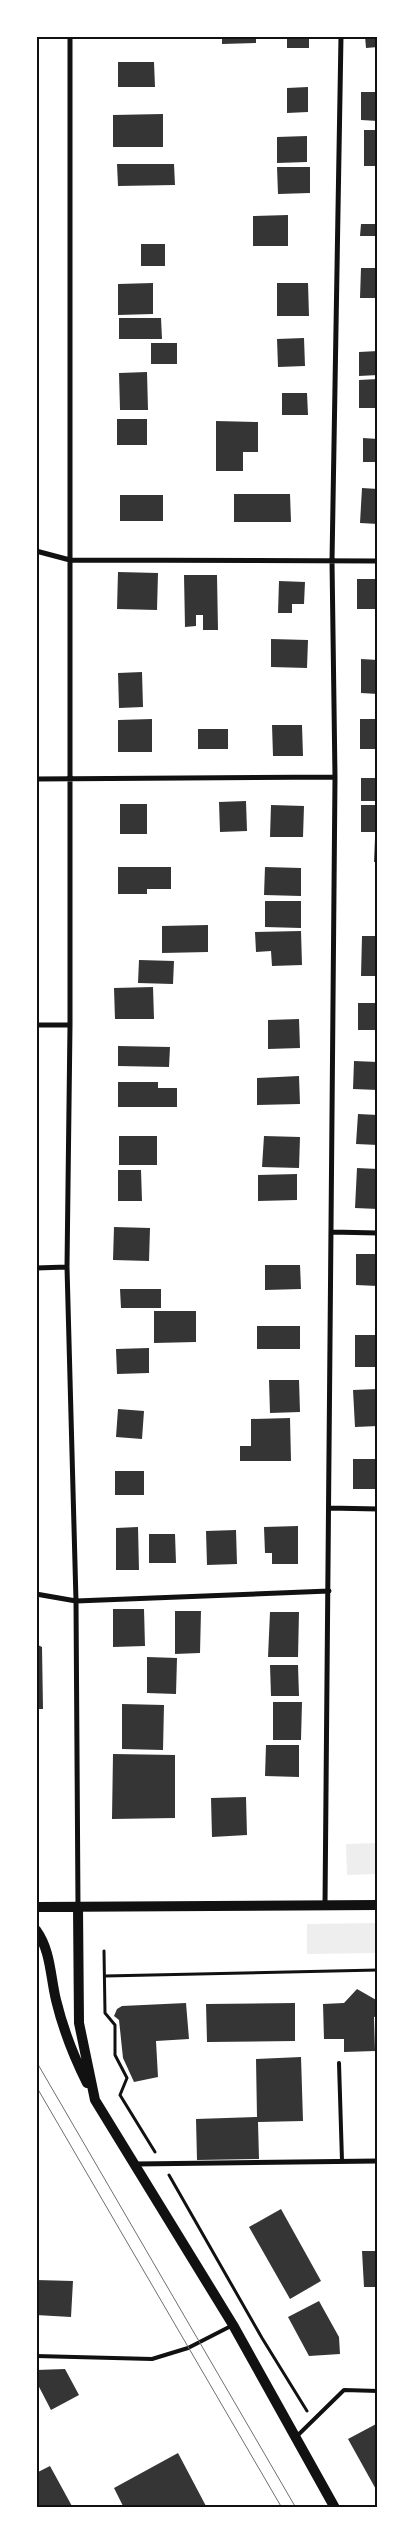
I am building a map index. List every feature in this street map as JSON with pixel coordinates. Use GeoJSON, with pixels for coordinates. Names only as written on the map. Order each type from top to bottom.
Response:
{"type":"FeatureCollection","features":[{"type":"Feature","properties":{"kind":"main road"},"geometry":{"type":"LineString","coordinates":[[36,1907],[378,1904]]}},
{"type":"Feature","properties":{"kind":"main road"},"geometry":{"type":"LineString","coordinates":[[78,1907],[80,2023],[95,2100]]}},
{"type":"Feature","properties":{"kind":"main road"},"geometry":{"type":"LineString","coordinates":[[36,1930],[44,1942],[66,2036],[95,2100],[233,2325],[336,2508]]}},
{"type":"Feature","properties":{"kind":"street"},"geometry":{"type":"LineString","coordinates":[[70,36],[70,1025],[67,1267],[76,1600],[78,1907]]}},
{"type":"Feature","properties":{"kind":"street"},"geometry":{"type":"LineString","coordinates":[[325,1905],[335,777],[332,561],[341,36]]}},
{"type":"Feature","properties":{"kind":"street"},"geometry":{"type":"LineString","coordinates":[[36,552],[70,560],[378,561]]}},
{"type":"Feature","properties":{"kind":"street"},"geometry":{"type":"LineString","coordinates":[[36,779],[335,777]]}},
{"type":"Feature","properties":{"kind":"street"},"geometry":{"type":"LineString","coordinates":[[36,1025],[70,1025]]}},
{"type":"Feature","properties":{"kind":"street"},"geometry":{"type":"LineString","coordinates":[[331,1232],[378,1232]]}},
{"type":"Feature","properties":{"kind":"street"},"geometry":{"type":"LineString","coordinates":[[36,1268],[67,1267]]}},
{"type":"Feature","properties":{"kind":"street"},"geometry":{"type":"LineString","coordinates":[[329,1508],[378,1509]]}},
{"type":"Feature","properties":{"kind":"street"},"geometry":{"type":"LineString","coordinates":[[36,1594],[76,1600],[328,1591]]}},
{"type":"Feature","properties":{"kind":"street"},"geometry":{"type":"LineString","coordinates":[[135,2164],[378,2161]]}},
{"type":"Feature","properties":{"kind":"lane"},"geometry":{"type":"LineString","coordinates":[[339,2063],[342,2161]]}},
{"type":"Feature","properties":{"kind":"lane"},"geometry":{"type":"LineString","coordinates":[[36,2356],[152,2359],[188,2348],[233,2325]]}},
{"type":"Feature","properties":{"kind":"lane"},"geometry":{"type":"LineString","coordinates":[[296,2437],[344,2390],[378,2391]]}},
{"type":"Feature","properties":{"kind":"path"},"geometry":{"type":"LineString","coordinates":[[104,1951],[105,2013],[115,2025],[115,2055],[127,2078],[120,2095],[163,2164],[312,2422]]}},
{"type":"Feature","properties":{"kind":"path"},"geometry":{"type":"LineString","coordinates":[[104,1976],[378,1970]]}},
{"type":"Feature","properties":{"kind":"shaded area"},"geometry":{"type":"Polygon","coordinates":[[[378,1843],[378,1874],[347,1875],[346,1844],[378,1843]]]}},
{"type":"Feature","properties":{"kind":"shaded area"},"geometry":{"type":"Polygon","coordinates":[[[378,1923],[378,1953],[307,1954],[307,1924],[378,1923]]]}},
{"type":"Feature","properties":{"kind":"building"},"geometry":{"type":"Polygon","coordinates":[[[117,36],[140,36],[140,38],[117,39],[117,36]]]}},
{"type":"Feature","properties":{"kind":"building"},"geometry":{"type":"Polygon","coordinates":[[[222,36],[256,36],[256,43],[222,44],[222,36]]]}},
{"type":"Feature","properties":{"kind":"building"},"geometry":{"type":"Polygon","coordinates":[[[287,36],[309,36],[309,48],[287,48],[287,36]]]}},
{"type":"Feature","properties":{"kind":"building"},"geometry":{"type":"Polygon","coordinates":[[[365,36],[378,36],[378,47],[366,48],[365,36]]]}},
{"type":"Feature","properties":{"kind":"building"},"geometry":{"type":"Polygon","coordinates":[[[118,62],[154,62],[155,87],[118,87],[118,62]]]}},
{"type":"Feature","properties":{"kind":"building"},"geometry":{"type":"Polygon","coordinates":[[[308,87],[308,112],[287,113],[287,88],[308,87]]]}},
{"type":"Feature","properties":{"kind":"building"},"geometry":{"type":"Polygon","coordinates":[[[361,92],[378,92],[378,121],[361,120],[361,92]]]}},
{"type":"Feature","properties":{"kind":"building"},"geometry":{"type":"Polygon","coordinates":[[[163,114],[163,147],[113,147],[113,115],[163,114]]]}},
{"type":"Feature","properties":{"kind":"building"},"geometry":{"type":"Polygon","coordinates":[[[364,130],[378,130],[378,166],[364,166],[364,130]]]}},
{"type":"Feature","properties":{"kind":"building"},"geometry":{"type":"Polygon","coordinates":[[[307,136],[307,162],[277,163],[277,137],[307,136]]]}},
{"type":"Feature","properties":{"kind":"building"},"geometry":{"type":"Polygon","coordinates":[[[117,164],[174,164],[175,185],[118,186],[117,164]]]}},
{"type":"Feature","properties":{"kind":"building"},"geometry":{"type":"Polygon","coordinates":[[[277,167],[310,167],[310,193],[278,194],[277,167]]]}},
{"type":"Feature","properties":{"kind":"building"},"geometry":{"type":"Polygon","coordinates":[[[288,215],[288,246],[253,246],[253,216],[288,215]]]}},
{"type":"Feature","properties":{"kind":"building"},"geometry":{"type":"Polygon","coordinates":[[[361,224],[378,224],[378,236],[360,236],[361,224]]]}},
{"type":"Feature","properties":{"kind":"building"},"geometry":{"type":"Polygon","coordinates":[[[141,244],[165,244],[165,266],[141,266],[141,244]]]}},
{"type":"Feature","properties":{"kind":"building"},"geometry":{"type":"Polygon","coordinates":[[[361,268],[378,268],[378,298],[360,298],[361,268]]]}},
{"type":"Feature","properties":{"kind":"building"},"geometry":{"type":"Polygon","coordinates":[[[153,283],[153,314],[118,315],[118,284],[153,283]]]}},
{"type":"Feature","properties":{"kind":"building"},"geometry":{"type":"Polygon","coordinates":[[[277,283],[308,283],[309,316],[277,316],[277,283]]]}},
{"type":"Feature","properties":{"kind":"building"},"geometry":{"type":"Polygon","coordinates":[[[119,318],[161,318],[162,339],[119,339],[119,318]]]}},
{"type":"Feature","properties":{"kind":"building"},"geometry":{"type":"Polygon","coordinates":[[[304,338],[305,366],[278,367],[277,339],[304,338]]]}},
{"type":"Feature","properties":{"kind":"building"},"geometry":{"type":"Polygon","coordinates":[[[151,343],[177,343],[177,364],[151,364],[151,343]]]}},
{"type":"Feature","properties":{"kind":"building"},"geometry":{"type":"Polygon","coordinates":[[[378,351],[378,375],[359,376],[359,352],[378,351]]]}},
{"type":"Feature","properties":{"kind":"building"},"geometry":{"type":"Polygon","coordinates":[[[147,372],[148,410],[120,410],[119,373],[147,372]]]}},
{"type":"Feature","properties":{"kind":"building"},"geometry":{"type":"Polygon","coordinates":[[[378,379],[378,408],[359,408],[359,380],[378,379]]]}},
{"type":"Feature","properties":{"kind":"building"},"geometry":{"type":"Polygon","coordinates":[[[282,393],[307,393],[308,415],[282,415],[282,393]]]}},
{"type":"Feature","properties":{"kind":"building"},"geometry":{"type":"Polygon","coordinates":[[[117,419],[147,419],[147,445],[117,445],[117,419]]]}},
{"type":"Feature","properties":{"kind":"building"},"geometry":{"type":"Polygon","coordinates":[[[216,421],[258,422],[258,452],[243,452],[243,471],[216,471],[216,421]]]}},
{"type":"Feature","properties":{"kind":"building"},"geometry":{"type":"Polygon","coordinates":[[[363,438],[378,439],[378,462],[363,462],[363,438]]]}},
{"type":"Feature","properties":{"kind":"building"},"geometry":{"type":"Polygon","coordinates":[[[362,488],[378,489],[378,524],[360,523],[362,488]]]}},
{"type":"Feature","properties":{"kind":"building"},"geometry":{"type":"Polygon","coordinates":[[[234,494],[290,494],[291,522],[234,522],[234,494]]]}},
{"type":"Feature","properties":{"kind":"building"},"geometry":{"type":"Polygon","coordinates":[[[120,495],[163,495],[163,521],[120,521],[120,495]]]}},
{"type":"Feature","properties":{"kind":"building"},"geometry":{"type":"Polygon","coordinates":[[[118,572],[158,573],[157,610],[117,609],[118,572]]]}},
{"type":"Feature","properties":{"kind":"building"},"geometry":{"type":"Polygon","coordinates":[[[184,575],[217,575],[218,630],[203,630],[203,615],[196,615],[196,626],[185,627],[184,575]]]}},
{"type":"Feature","properties":{"kind":"building"},"geometry":{"type":"Polygon","coordinates":[[[357,579],[378,579],[378,609],[357,609],[357,579]]]}},
{"type":"Feature","properties":{"kind":"building"},"geometry":{"type":"Polygon","coordinates":[[[279,581],[305,582],[304,604],[292,604],[292,613],[278,613],[279,581]]]}},
{"type":"Feature","properties":{"kind":"building"},"geometry":{"type":"Polygon","coordinates":[[[271,639],[308,640],[307,668],[271,667],[271,639]]]}},
{"type":"Feature","properties":{"kind":"building"},"geometry":{"type":"Polygon","coordinates":[[[361,659],[378,660],[378,694],[361,693],[361,659]]]}},
{"type":"Feature","properties":{"kind":"building"},"geometry":{"type":"Polygon","coordinates":[[[142,672],[143,707],[119,708],[118,673],[142,672]]]}},
{"type":"Feature","properties":{"kind":"building"},"geometry":{"type":"Polygon","coordinates":[[[152,719],[152,752],[118,752],[118,720],[152,719]]]}},
{"type":"Feature","properties":{"kind":"building"},"geometry":{"type":"Polygon","coordinates":[[[360,719],[378,719],[378,749],[360,749],[360,719]]]}},
{"type":"Feature","properties":{"kind":"building"},"geometry":{"type":"Polygon","coordinates":[[[272,725],[302,725],[303,756],[273,756],[272,725]]]}},
{"type":"Feature","properties":{"kind":"building"},"geometry":{"type":"Polygon","coordinates":[[[198,729],[228,729],[228,749],[198,749],[198,729]]]}},
{"type":"Feature","properties":{"kind":"building"},"geometry":{"type":"Polygon","coordinates":[[[361,778],[378,778],[378,801],[361,801],[361,778]]]}},
{"type":"Feature","properties":{"kind":"building"},"geometry":{"type":"Polygon","coordinates":[[[246,801],[247,831],[220,832],[219,802],[246,801]]]}},
{"type":"Feature","properties":{"kind":"building"},"geometry":{"type":"Polygon","coordinates":[[[120,804],[147,804],[147,834],[120,834],[120,804]]]}},
{"type":"Feature","properties":{"kind":"building"},"geometry":{"type":"Polygon","coordinates":[[[271,805],[304,806],[303,837],[270,837],[271,805]]]}},
{"type":"Feature","properties":{"kind":"building"},"geometry":{"type":"Polygon","coordinates":[[[361,805],[378,805],[378,832],[361,832],[361,805]]]}},
{"type":"Feature","properties":{"kind":"building"},"geometry":{"type":"Polygon","coordinates":[[[375,838],[378,838],[378,862],[374,862],[375,838]]]}},
{"type":"Feature","properties":{"kind":"building"},"geometry":{"type":"Polygon","coordinates":[[[118,867],[171,867],[171,889],[147,889],[147,894],[118,894],[118,867]]]}},
{"type":"Feature","properties":{"kind":"building"},"geometry":{"type":"Polygon","coordinates":[[[265,867],[301,868],[301,896],[264,895],[265,867]]]}},
{"type":"Feature","properties":{"kind":"building"},"geometry":{"type":"Polygon","coordinates":[[[265,901],[301,901],[301,928],[265,927],[265,901]]]}},
{"type":"Feature","properties":{"kind":"building"},"geometry":{"type":"Polygon","coordinates":[[[208,925],[208,952],[162,953],[162,926],[208,925]]]}},
{"type":"Feature","properties":{"kind":"building"},"geometry":{"type":"Polygon","coordinates":[[[301,931],[302,965],[272,966],[271,951],[256,952],[255,932],[301,931]]]}},
{"type":"Feature","properties":{"kind":"building"},"geometry":{"type":"Polygon","coordinates":[[[362,936],[378,936],[378,976],[361,976],[362,936]]]}},
{"type":"Feature","properties":{"kind":"building"},"geometry":{"type":"Polygon","coordinates":[[[139,960],[174,961],[173,984],[138,983],[139,960]]]}},
{"type":"Feature","properties":{"kind":"building"},"geometry":{"type":"Polygon","coordinates":[[[153,987],[154,1019],[115,1019],[114,988],[153,987]]]}},
{"type":"Feature","properties":{"kind":"building"},"geometry":{"type":"Polygon","coordinates":[[[358,1003],[378,1003],[378,1030],[358,1030],[358,1003]]]}},
{"type":"Feature","properties":{"kind":"building"},"geometry":{"type":"Polygon","coordinates":[[[299,1019],[300,1048],[268,1049],[268,1020],[299,1019]]]}},
{"type":"Feature","properties":{"kind":"building"},"geometry":{"type":"Polygon","coordinates":[[[118,1046],[170,1047],[169,1067],[118,1066],[118,1046]]]}},
{"type":"Feature","properties":{"kind":"building"},"geometry":{"type":"Polygon","coordinates":[[[354,1061],[378,1062],[378,1090],[353,1089],[354,1061]]]}},
{"type":"Feature","properties":{"kind":"building"},"geometry":{"type":"Polygon","coordinates":[[[299,1076],[300,1104],[257,1105],[257,1078],[299,1076]]]}},
{"type":"Feature","properties":{"kind":"building"},"geometry":{"type":"Polygon","coordinates":[[[118,1082],[158,1082],[158,1088],[177,1088],[177,1107],[118,1107],[118,1082]]]}},
{"type":"Feature","properties":{"kind":"building"},"geometry":{"type":"Polygon","coordinates":[[[358,1114],[378,1115],[378,1145],[356,1144],[358,1114]]]}},
{"type":"Feature","properties":{"kind":"building"},"geometry":{"type":"Polygon","coordinates":[[[119,1136],[157,1136],[157,1165],[119,1165],[119,1136]]]}},
{"type":"Feature","properties":{"kind":"building"},"geometry":{"type":"Polygon","coordinates":[[[264,1136],[300,1137],[299,1168],[262,1167],[264,1136]]]}},
{"type":"Feature","properties":{"kind":"building"},"geometry":{"type":"Polygon","coordinates":[[[357,1168],[378,1169],[378,1209],[355,1208],[357,1168]]]}},
{"type":"Feature","properties":{"kind":"building"},"geometry":{"type":"Polygon","coordinates":[[[118,1170],[141,1170],[142,1201],[118,1201],[118,1170]]]}},
{"type":"Feature","properties":{"kind":"building"},"geometry":{"type":"Polygon","coordinates":[[[297,1174],[297,1200],[258,1201],[258,1175],[297,1174]]]}},
{"type":"Feature","properties":{"kind":"building"},"geometry":{"type":"Polygon","coordinates":[[[114,1227],[150,1228],[149,1261],[113,1260],[114,1227]]]}},
{"type":"Feature","properties":{"kind":"building"},"geometry":{"type":"Polygon","coordinates":[[[356,1254],[378,1254],[378,1286],[356,1285],[356,1254]]]}},
{"type":"Feature","properties":{"kind":"building"},"geometry":{"type":"Polygon","coordinates":[[[265,1265],[300,1265],[301,1289],[265,1290],[265,1265]]]}},
{"type":"Feature","properties":{"kind":"building"},"geometry":{"type":"Polygon","coordinates":[[[120,1289],[161,1289],[161,1308],[121,1308],[120,1289]]]}},
{"type":"Feature","properties":{"kind":"building"},"geometry":{"type":"Polygon","coordinates":[[[154,1311],[196,1311],[196,1342],[154,1343],[154,1311]]]}},
{"type":"Feature","properties":{"kind":"building"},"geometry":{"type":"Polygon","coordinates":[[[257,1326],[300,1326],[300,1349],[257,1349],[257,1326]]]}},
{"type":"Feature","properties":{"kind":"building"},"geometry":{"type":"Polygon","coordinates":[[[355,1335],[378,1335],[378,1367],[355,1367],[355,1335]]]}},
{"type":"Feature","properties":{"kind":"building"},"geometry":{"type":"Polygon","coordinates":[[[149,1348],[149,1373],[117,1374],[116,1349],[149,1348]]]}},
{"type":"Feature","properties":{"kind":"building"},"geometry":{"type":"Polygon","coordinates":[[[269,1380],[299,1380],[300,1412],[270,1413],[269,1380]]]}},
{"type":"Feature","properties":{"kind":"building"},"geometry":{"type":"Polygon","coordinates":[[[378,1389],[378,1426],[355,1427],[353,1390],[378,1389]]]}},
{"type":"Feature","properties":{"kind":"building"},"geometry":{"type":"Polygon","coordinates":[[[118,1409],[144,1411],[142,1439],[116,1437],[118,1409]]]}},
{"type":"Feature","properties":{"kind":"building"},"geometry":{"type":"Polygon","coordinates":[[[290,1418],[291,1461],[240,1461],[240,1446],[251,1446],[251,1419],[290,1418]]]}},
{"type":"Feature","properties":{"kind":"building"},"geometry":{"type":"Polygon","coordinates":[[[353,1459],[378,1459],[378,1489],[353,1489],[353,1459]]]}},
{"type":"Feature","properties":{"kind":"building"},"geometry":{"type":"Polygon","coordinates":[[[115,1471],[144,1471],[144,1495],[115,1495],[115,1471]]]}},
{"type":"Feature","properties":{"kind":"building"},"geometry":{"type":"Polygon","coordinates":[[[298,1526],[298,1564],[272,1564],[272,1553],[265,1553],[264,1527],[298,1526]]]}},
{"type":"Feature","properties":{"kind":"building"},"geometry":{"type":"Polygon","coordinates":[[[138,1527],[139,1570],[116,1570],[116,1528],[138,1527]]]}},
{"type":"Feature","properties":{"kind":"building"},"geometry":{"type":"Polygon","coordinates":[[[236,1530],[237,1564],[207,1565],[206,1531],[236,1530]]]}},
{"type":"Feature","properties":{"kind":"building"},"geometry":{"type":"Polygon","coordinates":[[[149,1534],[175,1534],[176,1563],[149,1563],[149,1534]]]}},
{"type":"Feature","properties":{"kind":"building"},"geometry":{"type":"Polygon","coordinates":[[[113,1609],[144,1609],[145,1646],[113,1647],[113,1609]]]}},
{"type":"Feature","properties":{"kind":"building"},"geometry":{"type":"Polygon","coordinates":[[[175,1611],[201,1611],[200,1653],[175,1654],[175,1611]]]}},
{"type":"Feature","properties":{"kind":"building"},"geometry":{"type":"Polygon","coordinates":[[[270,1612],[299,1612],[298,1657],[268,1657],[270,1612]]]}},
{"type":"Feature","properties":{"kind":"building"},"geometry":{"type":"Polygon","coordinates":[[[36,1644],[42,1647],[43,1709],[36,1709],[36,1644]]]}},
{"type":"Feature","properties":{"kind":"building"},"geometry":{"type":"Polygon","coordinates":[[[147,1657],[177,1658],[176,1694],[147,1693],[147,1657]]]}},
{"type":"Feature","properties":{"kind":"building"},"geometry":{"type":"Polygon","coordinates":[[[270,1665],[298,1665],[299,1696],[271,1696],[270,1665]]]}},
{"type":"Feature","properties":{"kind":"building"},"geometry":{"type":"Polygon","coordinates":[[[273,1702],[302,1702],[301,1740],[273,1740],[273,1702]]]}},
{"type":"Feature","properties":{"kind":"building"},"geometry":{"type":"Polygon","coordinates":[[[122,1704],[164,1705],[163,1750],[122,1749],[122,1704]]]}},
{"type":"Feature","properties":{"kind":"building"},"geometry":{"type":"Polygon","coordinates":[[[266,1745],[299,1745],[299,1777],[265,1776],[266,1745]]]}},
{"type":"Feature","properties":{"kind":"building"},"geometry":{"type":"Polygon","coordinates":[[[113,1754],[175,1755],[175,1818],[112,1819],[113,1754]]]}},
{"type":"Feature","properties":{"kind":"building"},"geometry":{"type":"Polygon","coordinates":[[[246,1797],[247,1835],[212,1837],[211,1798],[246,1797]]]}},
{"type":"Feature","properties":{"kind":"building"},"geometry":{"type":"Polygon","coordinates":[[[357,1989],[378,2001],[378,2016],[374,2017],[375,2051],[344,2052],[344,2039],[324,2039],[323,2004],[344,2003],[357,1989]]]}},
{"type":"Feature","properties":{"kind":"building"},"geometry":{"type":"Polygon","coordinates":[[[186,2003],[189,2039],[156,2041],[158,2077],[134,2082],[123,2058],[119,2020],[114,2016],[117,2009],[122,2006],[186,2003]]]}},
{"type":"Feature","properties":{"kind":"building"},"geometry":{"type":"Polygon","coordinates":[[[295,2003],[295,2041],[207,2042],[206,2004],[295,2003]]]}},
{"type":"Feature","properties":{"kind":"building"},"geometry":{"type":"Polygon","coordinates":[[[301,2057],[303,2121],[258,2122],[259,2159],[197,2160],[196,2119],[257,2117],[256,2059],[301,2057]]]}},
{"type":"Feature","properties":{"kind":"building"},"geometry":{"type":"Polygon","coordinates":[[[281,2209],[321,2281],[290,2299],[249,2227],[281,2209]]]}},
{"type":"Feature","properties":{"kind":"building"},"geometry":{"type":"Polygon","coordinates":[[[362,2251],[378,2251],[378,2287],[364,2287],[362,2251]]]}},
{"type":"Feature","properties":{"kind":"building"},"geometry":{"type":"Polygon","coordinates":[[[36,2280],[73,2281],[71,2317],[36,2315],[36,2280]]]}},
{"type":"Feature","properties":{"kind":"building"},"geometry":{"type":"Polygon","coordinates":[[[319,2301],[339,2337],[340,2354],[309,2356],[288,2317],[319,2301]]]}},
{"type":"Feature","properties":{"kind":"building"},"geometry":{"type":"Polygon","coordinates":[[[65,2369],[79,2395],[51,2410],[36,2381],[36,2370],[65,2369]]]}},
{"type":"Feature","properties":{"kind":"building"},"geometry":{"type":"Polygon","coordinates":[[[378,2423],[378,2493],[348,2439],[378,2423]]]}},
{"type":"Feature","properties":{"kind":"building"},"geometry":{"type":"Polygon","coordinates":[[[178,2453],[207,2508],[124,2508],[114,2488],[178,2453]]]}},
{"type":"Feature","properties":{"kind":"building"},"geometry":{"type":"Polygon","coordinates":[[[50,2466],[73,2508],[36,2508],[36,2473],[50,2466]]]}},
{"type":"Feature","properties":{"kind":"tram line"},"geometry":{"type":"LineString","coordinates":[[36,2061],[296,2508]]}},
{"type":"Feature","properties":{"kind":"tram line"},"geometry":{"type":"LineString","coordinates":[[36,2086],[282,2508]]}}]}
